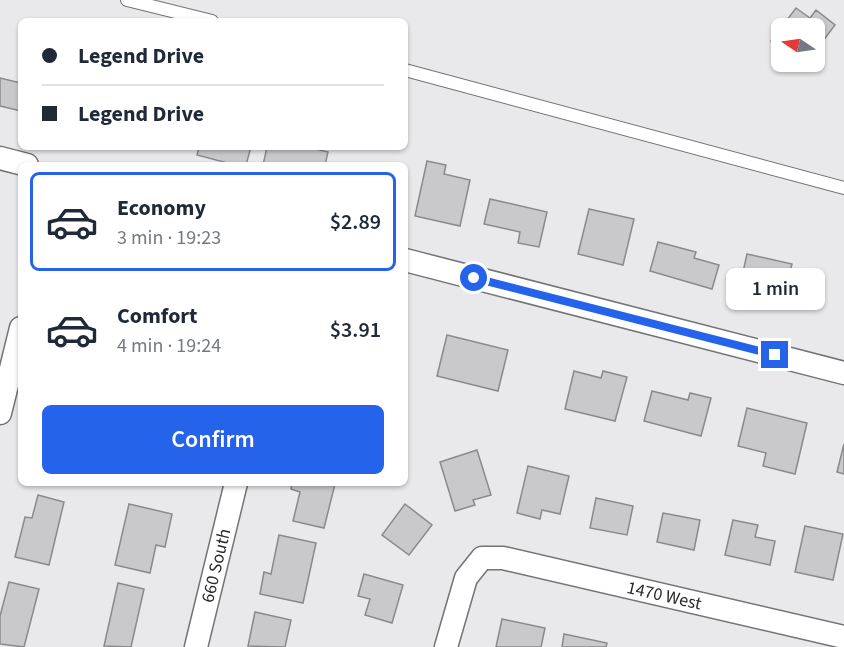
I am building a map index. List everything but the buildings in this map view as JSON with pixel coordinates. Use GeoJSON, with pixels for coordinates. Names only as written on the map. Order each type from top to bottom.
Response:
{"type":"FeatureCollection","features":[{"type":"Feature","properties":{"kind":"street"},"geometry":{"type":"LineString","coordinates":[[0,158],[18,163]]}},
{"type":"Feature","properties":{"kind":"street"},"geometry":{"type":"LineString","coordinates":[[408,261],[844,373]]}},
{"type":"Feature","properties":{"kind":"street"},"geometry":{"type":"LineString","coordinates":[[0,413],[18,340]]}},
{"type":"Feature","properties":{"kind":"street","name":"660 South"},"geometry":{"type":"LineString","coordinates":[[196,647],[235,486]]}},
{"type":"Feature","properties":{"kind":"street","name":"1470 West"},"geometry":{"type":"LineString","coordinates":[[446,647],[466,578],[482,558],[503,558],[844,637]]}},
{"type":"Feature","properties":{"kind":"lane"},"geometry":{"type":"LineString","coordinates":[[127,0],[200,18]]}},
{"type":"Feature","properties":{"kind":"lane"},"geometry":{"type":"LineString","coordinates":[[408,71],[844,188]]}},
{"type":"Feature","properties":{"kind":"route"},"geometry":{"type":"LineString","coordinates":[[474,278],[775,355]]}}]}
